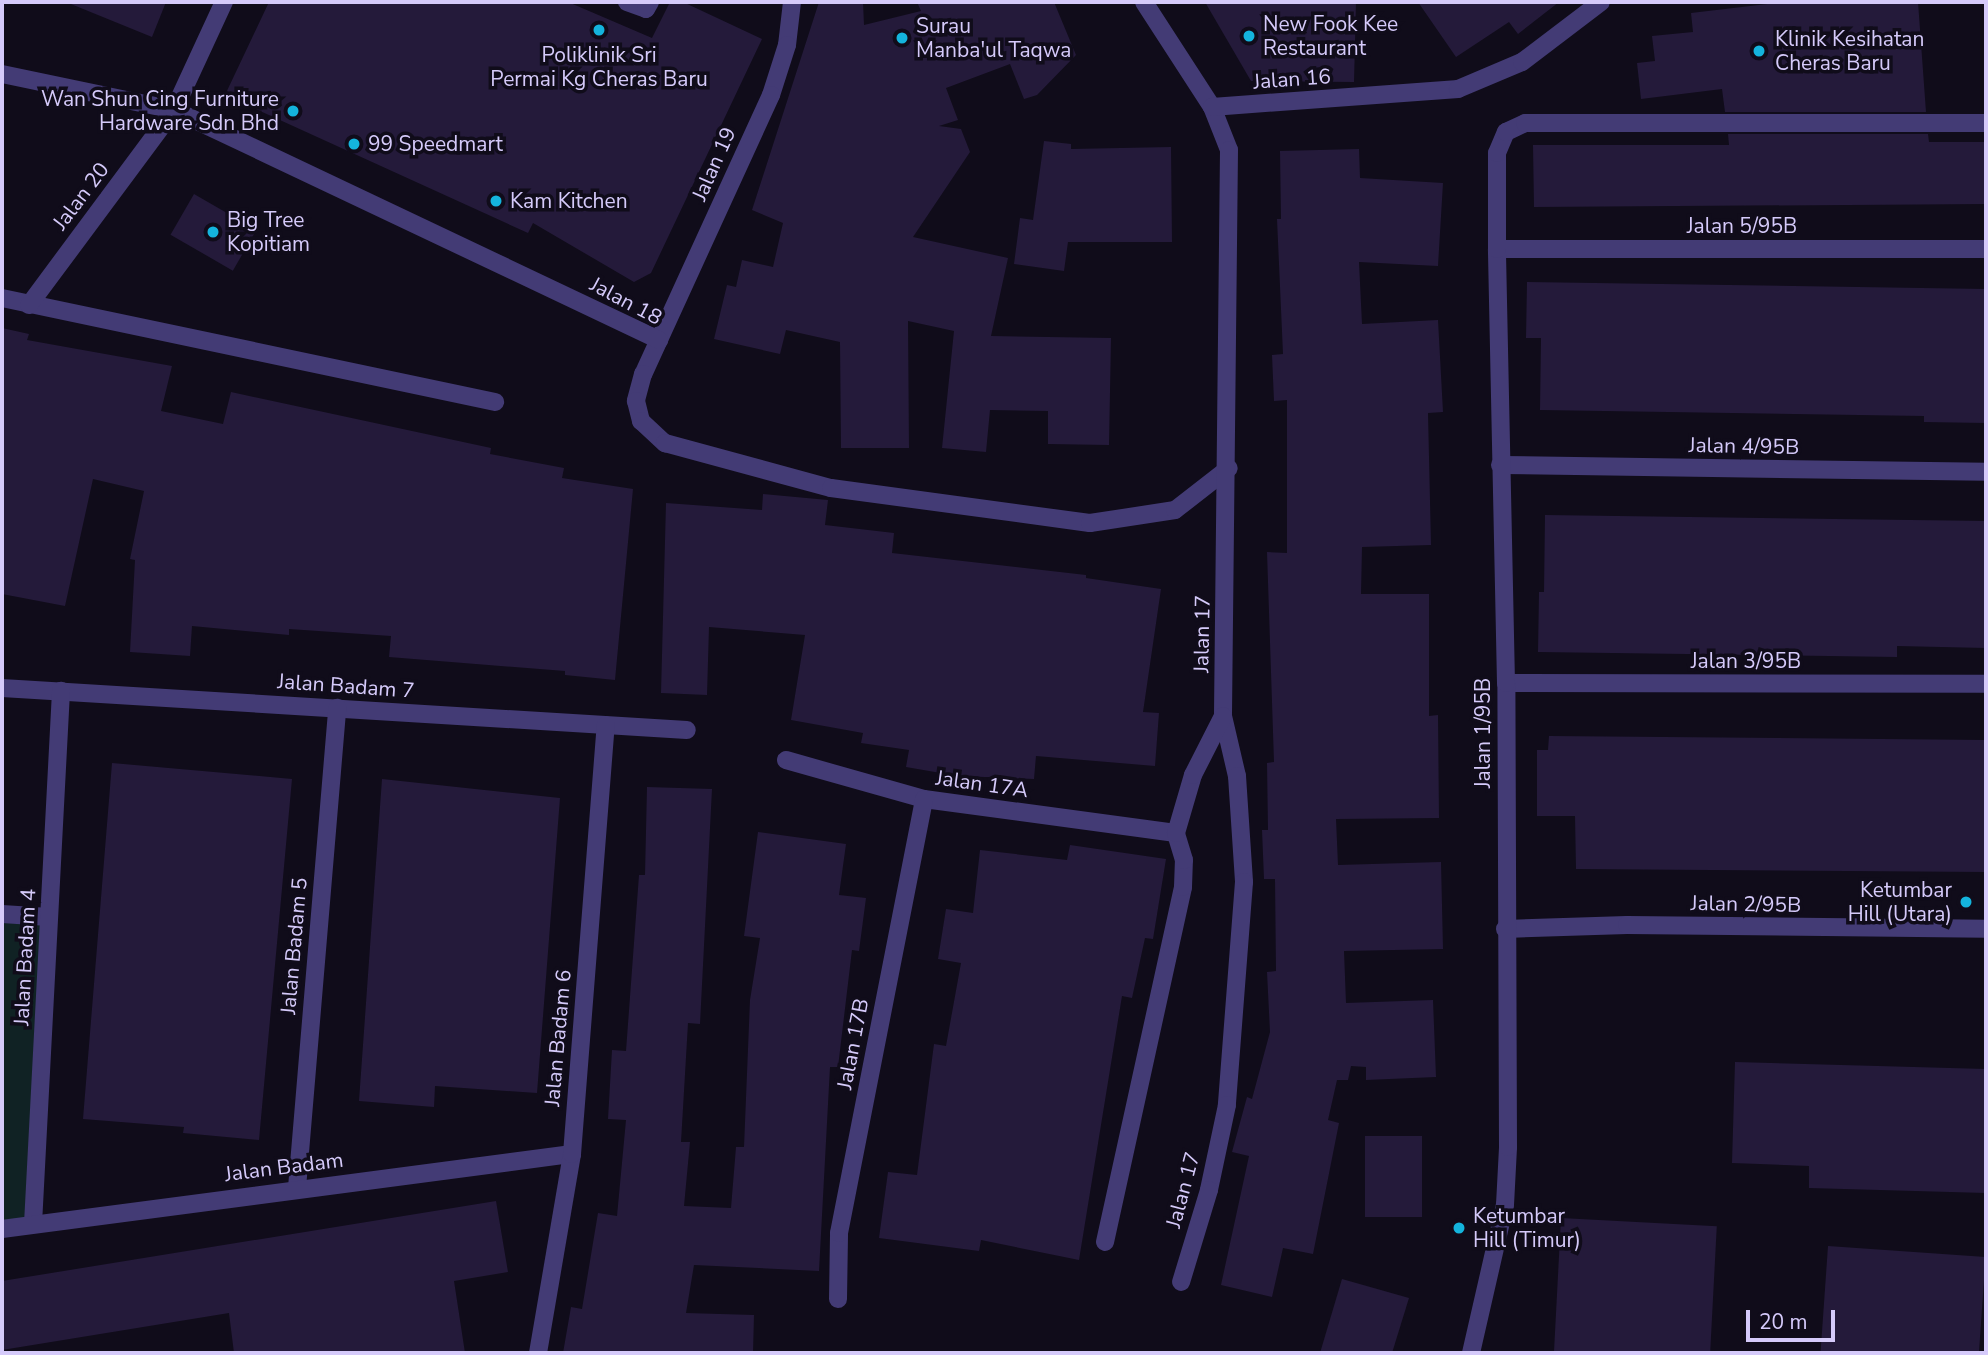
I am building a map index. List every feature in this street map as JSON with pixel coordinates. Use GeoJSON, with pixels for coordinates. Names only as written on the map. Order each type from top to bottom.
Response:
{"type":"FeatureCollection","features":[{"type":"Feature","properties":{"kind":"street","name":"Jalan 20"},"geometry":{"type":"LineString","coordinates":[[29,305],[174,110],[224,2]]}},
{"type":"Feature","properties":{"kind":"street"},"geometry":{"type":"LineString","coordinates":[[627,2],[646,9],[650,2]]}},
{"type":"Feature","properties":{"kind":"street","name":"Jalan 19"},"geometry":{"type":"LineString","coordinates":[[659,340],[771,95],[787,45],[792,2]]}},
{"type":"Feature","properties":{"kind":"street","name":"Jalan 17"},"geometry":{"type":"LineString","coordinates":[[1144,2],[1212,107],[1229,150],[1228,468],[1223,716],[1237,776],[1244,882],[1227,1105],[1209,1190],[1181,1282]]}},
{"type":"Feature","properties":{"kind":"street","name":"Jalan 16"},"geometry":{"type":"LineString","coordinates":[[1212,107],[1458,89],[1522,62],[1601,2]]}},
{"type":"Feature","properties":{"kind":"street","name":"Jalan 18"},"geometry":{"type":"LineString","coordinates":[[2,74],[174,110],[659,340],[636,401],[641,421],[665,443],[831,488],[1090,523],[1175,510],[1228,468]]}},
{"type":"Feature","properties":{"kind":"street","name":"Jalan 1/95B"},"geometry":{"type":"LineString","coordinates":[[1471,1353],[1504,1205],[1510,1085],[1505,929],[1506,683],[1500,465],[1497,153],[1506,132],[1525,123],[1986,123]]}},
{"type":"Feature","properties":{"kind":"street","name":"Jalan 5/95B"},"geometry":{"type":"LineString","coordinates":[[1497,249],[1986,249]]}},
{"type":"Feature","properties":{"kind":"street"},"geometry":{"type":"LineString","coordinates":[[2,298],[495,402]]}},
{"type":"Feature","properties":{"kind":"street","name":"Jalan 4/95B"},"geometry":{"type":"LineString","coordinates":[[1500,465],[1986,472]]}},
{"type":"Feature","properties":{"kind":"street","name":"Jalan 3/95B"},"geometry":{"type":"LineString","coordinates":[[1506,683],[1986,684]]}},
{"type":"Feature","properties":{"kind":"street","name":"Jalan Badam 7"},"geometry":{"type":"LineString","coordinates":[[2,688],[687,730]]}},
{"type":"Feature","properties":{"kind":"street","name":"Jalan Badam 4"},"geometry":{"type":"LineString","coordinates":[[33,1224],[61,691]]}},
{"type":"Feature","properties":{"kind":"street","name":"Jalan Badam 5"},"geometry":{"type":"LineString","coordinates":[[297,1188],[337,708]]}},
{"type":"Feature","properties":{"kind":"street"},"geometry":{"type":"LineString","coordinates":[[1105,1242],[1183,887],[1184,860],[1176,833],[1193,775],[1223,716]]}},
{"type":"Feature","properties":{"kind":"street","name":"Jalan Badam 6"},"geometry":{"type":"LineString","coordinates":[[538,1353],[572,1154],[606,725]]}},
{"type":"Feature","properties":{"kind":"street","name":"Jalan 17A"},"geometry":{"type":"LineString","coordinates":[[786,760],[924,799],[1176,833]]}},
{"type":"Feature","properties":{"kind":"street","name":"Jalan 17B"},"geometry":{"type":"LineString","coordinates":[[838,1299],[839,1233],[924,799]]}},
{"type":"Feature","properties":{"kind":"street"},"geometry":{"type":"LineString","coordinates":[[2,914],[49,917]]}},
{"type":"Feature","properties":{"kind":"street","name":"Jalan 2/95B"},"geometry":{"type":"LineString","coordinates":[[1505,929],[1627,925],[1986,929]]}},
{"type":"Feature","properties":{"kind":"street","name":"Jalan Badam"},"geometry":{"type":"LineString","coordinates":[[2,1229],[297,1188],[572,1154]]}},
{"type":"Feature","properties":{"kind":"shaded area"},"geometry":{"type":"Polygon","coordinates":[[[2,915],[49,917],[33,1224],[2,1229],[2,915]]]}},
{"type":"Feature","properties":{"kind":"building"},"geometry":{"type":"Polygon","coordinates":[[[66,2],[166,2],[152,37],[66,2]]]}},
{"type":"Feature","properties":{"kind":"building"},"geometry":{"type":"Polygon","coordinates":[[[269,2],[568,2],[652,38],[670,2],[683,2],[762,39],[651,273],[634,282],[533,223],[528,233],[225,95],[269,2]]]}},
{"type":"Feature","properties":{"kind":"building"},"geometry":{"type":"Polygon","coordinates":[[[819,2],[863,2],[864,25],[921,11],[917,2],[1054,2],[1076,55],[1037,95],[1024,99],[1010,64],[946,88],[958,120],[939,126],[961,129],[970,152],[913,237],[1008,258],[991,336],[1111,338],[1109,445],[1048,444],[1048,411],[990,410],[986,452],[942,448],[954,331],[908,321],[909,448],[841,448],[840,342],[786,330],[780,354],[714,339],[727,285],[736,287],[742,260],[773,267],[783,223],[752,210],[819,2]]]}},
{"type":"Feature","properties":{"kind":"building"},"geometry":{"type":"Polygon","coordinates":[[[1205,2],[1356,2],[1354,82],[1251,81],[1205,2]]]}},
{"type":"Feature","properties":{"kind":"building"},"geometry":{"type":"Polygon","coordinates":[[[1418,2],[1559,2],[1518,34],[1509,22],[1456,57],[1418,2]]]}},
{"type":"Feature","properties":{"kind":"building","name":"Klinik Kesihatan Cheras Baru"},"geometry":{"type":"Polygon","coordinates":[[[1785,2],[1918,2],[1926,112],[1725,112],[1722,89],[1641,99],[1637,63],[1655,61],[1652,36],[1693,32],[1691,13],[1785,2]]]}},
{"type":"Feature","properties":{"kind":"building"},"geometry":{"type":"Polygon","coordinates":[[[1728,134],[1928,134],[1929,142],[1986,142],[1986,204],[1534,207],[1533,145],[1729,145],[1728,134]]]}},
{"type":"Feature","properties":{"kind":"building"},"geometry":{"type":"Polygon","coordinates":[[[1044,141],[1071,144],[1071,149],[1171,147],[1172,242],[1068,242],[1064,271],[1014,264],[1020,218],[1033,220],[1044,141]]]}},
{"type":"Feature","properties":{"kind":"building"},"geometry":{"type":"Polygon","coordinates":[[[1359,149],[1360,178],[1443,183],[1438,266],[1359,262],[1362,324],[1438,320],[1443,412],[1428,413],[1431,545],[1362,547],[1361,594],[1429,594],[1429,716],[1438,715],[1439,818],[1336,819],[1338,865],[1441,862],[1443,949],[1344,951],[1346,1003],[1433,1000],[1436,1077],[1366,1080],[1366,1067],[1351,1066],[1348,1080],[1337,1080],[1328,1120],[1339,1123],[1313,1254],[1283,1248],[1272,1297],[1221,1285],[1249,1156],[1232,1152],[1247,1097],[1252,1099],[1270,1032],[1267,972],[1276,971],[1275,879],[1264,879],[1262,830],[1268,830],[1267,763],[1274,762],[1267,552],[1287,553],[1287,400],[1274,401],[1272,355],[1283,354],[1277,219],[1281,219],[1280,151],[1359,149]]]}},
{"type":"Feature","properties":{"kind":"building","name":"Big Tree Kopitiam"},"geometry":{"type":"Polygon","coordinates":[[[194,194],[256,230],[233,271],[170,235],[194,194]]]}},
{"type":"Feature","properties":{"kind":"building"},"geometry":{"type":"Polygon","coordinates":[[[1527,282],[1986,289],[1986,423],[1924,422],[1924,416],[1540,410],[1541,338],[1526,338],[1527,282]]]}},
{"type":"Feature","properties":{"kind":"building"},"geometry":{"type":"Polygon","coordinates":[[[2,328],[29,334],[27,340],[172,366],[161,411],[223,424],[231,392],[491,448],[490,454],[564,468],[562,478],[633,489],[615,680],[565,675],[565,671],[389,657],[391,636],[289,629],[289,635],[192,626],[190,656],[130,652],[135,560],[130,559],[144,491],[93,479],[65,606],[2,594],[2,328]]]}},
{"type":"Feature","properties":{"kind":"building"},"geometry":{"type":"Polygon","coordinates":[[[763,494],[828,500],[825,525],[894,533],[892,553],[1086,575],[1086,578],[1161,589],[1143,712],[1159,713],[1155,766],[1036,756],[1034,779],[958,776],[906,767],[909,750],[861,743],[863,733],[791,720],[805,635],[709,627],[707,695],[661,693],[666,503],[762,510],[763,494]]]}},
{"type":"Feature","properties":{"kind":"building"},"geometry":{"type":"Polygon","coordinates":[[[1545,515],[1986,521],[1986,648],[1897,646],[1897,657],[1538,652],[1539,592],[1544,592],[1545,515]]]}},
{"type":"Feature","properties":{"kind":"building"},"geometry":{"type":"Polygon","coordinates":[[[1549,736],[1986,740],[1986,872],[1576,869],[1575,816],[1537,816],[1537,750],[1548,750],[1549,736]]]}},
{"type":"Feature","properties":{"kind":"building"},"geometry":{"type":"Polygon","coordinates":[[[112,763],[292,779],[259,1140],[183,1133],[184,1127],[83,1119],[112,763]]]}},
{"type":"Feature","properties":{"kind":"building"},"geometry":{"type":"Polygon","coordinates":[[[382,779],[560,798],[537,1093],[435,1086],[434,1107],[359,1101],[382,779]]]}},
{"type":"Feature","properties":{"kind":"building"},"geometry":{"type":"Polygon","coordinates":[[[647,787],[712,789],[700,1024],[688,1023],[681,1142],[690,1142],[684,1206],[731,1208],[736,1147],[744,1147],[750,1000],[760,938],[744,936],[758,832],[846,844],[839,895],[866,898],[859,951],[852,950],[838,1067],[830,1067],[819,1271],[694,1265],[686,1313],[754,1315],[753,1353],[563,1353],[571,1307],[582,1309],[598,1213],[617,1216],[626,1120],[608,1119],[612,1050],[626,1051],[639,875],[645,875],[647,787]]]}},
{"type":"Feature","properties":{"kind":"building"},"geometry":{"type":"Polygon","coordinates":[[[1070,845],[1166,859],[1153,939],[1145,938],[1132,998],[1122,996],[1079,1260],[981,1240],[979,1251],[879,1238],[888,1172],[917,1175],[934,1044],[946,1046],[961,963],[938,959],[946,909],[973,913],[980,850],[1067,860],[1070,845]]]}},
{"type":"Feature","properties":{"kind":"building"},"geometry":{"type":"Polygon","coordinates":[[[1735,1062],[1986,1069],[1986,1193],[1809,1188],[1809,1166],[1732,1163],[1735,1062]]]}},
{"type":"Feature","properties":{"kind":"building"},"geometry":{"type":"Polygon","coordinates":[[[1365,1136],[1422,1136],[1422,1217],[1365,1217],[1365,1136]]]}},
{"type":"Feature","properties":{"kind":"building"},"geometry":{"type":"Polygon","coordinates":[[[496,1201],[508,1272],[454,1281],[465,1353],[234,1353],[229,1313],[2,1350],[2,1281],[496,1201]]]}},
{"type":"Feature","properties":{"kind":"building"},"geometry":{"type":"Polygon","coordinates":[[[1561,1218],[1717,1226],[1710,1353],[1554,1353],[1561,1218]]]}},
{"type":"Feature","properties":{"kind":"building"},"geometry":{"type":"Polygon","coordinates":[[[1828,1246],[1986,1257],[1979,1353],[1821,1353],[1828,1246]]]}},
{"type":"Feature","properties":{"kind":"building"},"geometry":{"type":"Polygon","coordinates":[[[1342,1279],[1409,1298],[1392,1353],[1320,1353],[1342,1279]]]}},
{"type":"Feature","properties":{"kind":"place","name":"Poliklinik Sri Permai Kg Cheras Baru"},"geometry":{"type":"Point","coordinates":[599,30]}},
{"type":"Feature","properties":{"kind":"place","name":"New Fook Kee Restaurant"},"geometry":{"type":"Point","coordinates":[1249,36]}},
{"type":"Feature","properties":{"kind":"place","name":"Surau Manba'ul Taqwa"},"geometry":{"type":"Point","coordinates":[902,38]}},
{"type":"Feature","properties":{"kind":"place","name":"Klinik Kesihatan Cheras Baru"},"geometry":{"type":"Point","coordinates":[1759,51]}},
{"type":"Feature","properties":{"kind":"place","name":"Wan Shun Cing Furniture Hardware Sdn Bhd"},"geometry":{"type":"Point","coordinates":[293,111]}},
{"type":"Feature","properties":{"kind":"place","name":"99 Speedmart"},"geometry":{"type":"Point","coordinates":[354,144]}},
{"type":"Feature","properties":{"kind":"place","name":"Kam Kitchen"},"geometry":{"type":"Point","coordinates":[496,201]}},
{"type":"Feature","properties":{"kind":"place","name":"Big Tree Kopitiam"},"geometry":{"type":"Point","coordinates":[213,232]}},
{"type":"Feature","properties":{"kind":"place","name":"Ketumbar Hill (Utara)"},"geometry":{"type":"Point","coordinates":[1966,902]}},
{"type":"Feature","properties":{"kind":"place","name":"Ketumbar Hill (Timur)"},"geometry":{"type":"Point","coordinates":[1459,1228]}}]}
